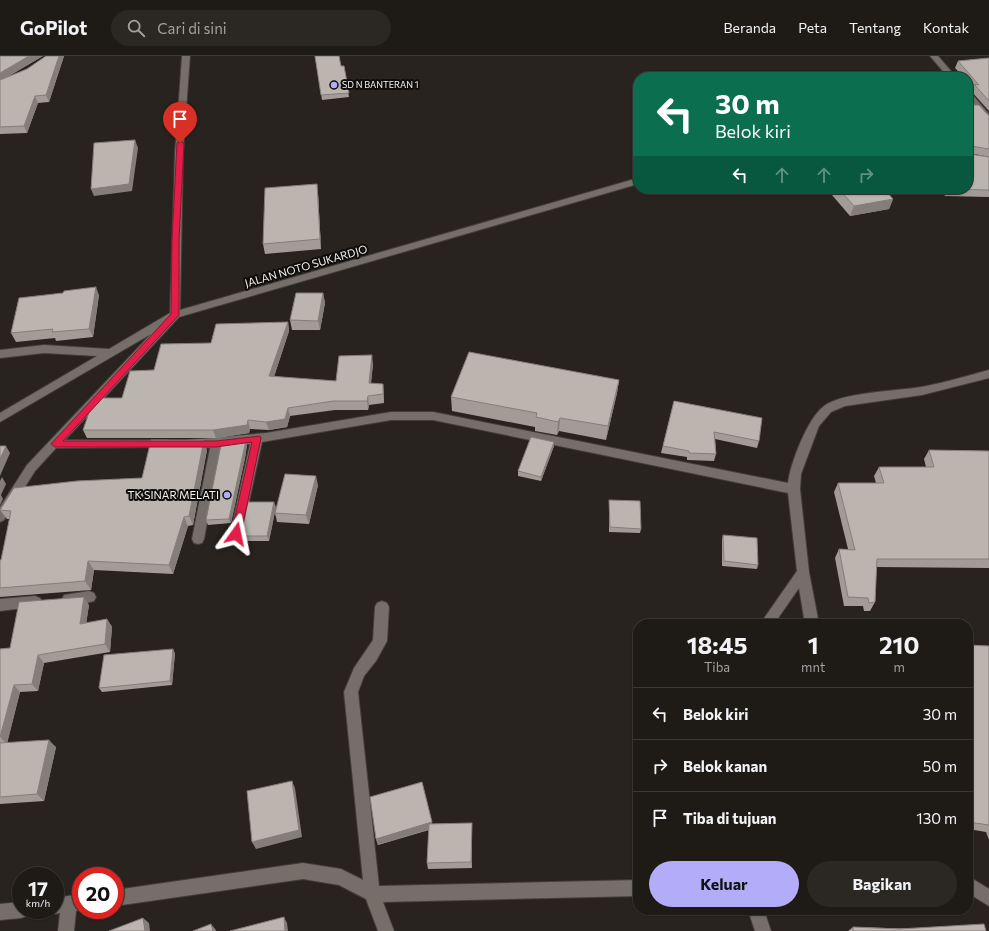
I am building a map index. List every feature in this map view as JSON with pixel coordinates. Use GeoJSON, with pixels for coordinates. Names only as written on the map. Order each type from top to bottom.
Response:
{"type":"FeatureCollection","features":[{"type":"Feature","properties":{"kind":"street"},"geometry":{"type":"LineString","coordinates":[[0,517],[31,468],[175,315],[176,240],[183,85],[186,56]]}},
{"type":"Feature","properties":{"kind":"street"},"geometry":{"type":"LineString","coordinates":[[934,56],[948,72]]}},
{"type":"Feature","properties":{"kind":"street"},"geometry":{"type":"LineString","coordinates":[[973,101],[989,119]]}},
{"type":"Feature","properties":{"kind":"street","name":"JALAN NOTO SUKARDJO"},"geometry":{"type":"LineString","coordinates":[[0,418],[175,315],[633,182]]}},
{"type":"Feature","properties":{"kind":"street"},"geometry":{"type":"LineString","coordinates":[[0,354],[44,349],[111,353]]}},
{"type":"Feature","properties":{"kind":"street"},"geometry":{"type":"LineString","coordinates":[[811,619],[802,572],[794,489],[794,474],[814,424],[827,409],[843,402],[922,391],[989,374]]}},
{"type":"Feature","properties":{"kind":"street"},"geometry":{"type":"LineString","coordinates":[[55,444],[216,444],[392,416],[433,416],[794,489]]}},
{"type":"Feature","properties":{"kind":"street"},"geometry":{"type":"LineString","coordinates":[[236,534],[257,438]]}},
{"type":"Feature","properties":{"kind":"street"},"geometry":{"type":"LineString","coordinates":[[198,539],[216,444]]}},
{"type":"Feature","properties":{"kind":"street"},"geometry":{"type":"LineString","coordinates":[[770,619],[802,572]]}},
{"type":"Feature","properties":{"kind":"street"},"geometry":{"type":"LineString","coordinates":[[59,600],[89,597]]}},
{"type":"Feature","properties":{"kind":"street"},"geometry":{"type":"LineString","coordinates":[[0,605],[44,601]]}},
{"type":"Feature","properties":{"kind":"street"},"geometry":{"type":"LineString","coordinates":[[382,607],[380,641],[374,652],[359,672],[354,681],[351,692],[372,894],[386,931]]}},
{"type":"Feature","properties":{"kind":"street"},"geometry":{"type":"LineString","coordinates":[[124,897],[303,871],[341,877],[372,894],[633,888]]}},
{"type":"Feature","properties":{"kind":"street"},"geometry":{"type":"LineString","coordinates":[[973,887],[989,898]]}},
{"type":"Feature","properties":{"kind":"street"},"geometry":{"type":"LineString","coordinates":[[66,931],[68,904]]}},
{"type":"Feature","properties":{"kind":"street"},"geometry":{"type":"LineString","coordinates":[[0,912],[12,911]]}},
{"type":"Feature","properties":{"kind":"street"},"geometry":{"type":"LineString","coordinates":[[758,915],[763,931]]}},
{"type":"Feature","properties":{"kind":"building"},"geometry":{"type":"Polygon","coordinates":[[[0,56],[29,56],[0,73],[0,56]]]}},
{"type":"Feature","properties":{"kind":"building"},"geometry":{"type":"Polygon","coordinates":[[[46,56],[59,56],[46,95],[35,96],[24,126],[0,127],[0,80],[27,69],[46,56]]]}},
{"type":"Feature","properties":{"kind":"building"},"geometry":{"type":"Polygon","coordinates":[[[315,56],[339,56],[341,66],[344,66],[349,93],[321,95],[315,56]]]}},
{"type":"Feature","properties":{"kind":"building"},"geometry":{"type":"Polygon","coordinates":[[[989,58],[989,101],[974,84],[979,85],[973,78],[973,72],[968,72],[958,61],[989,58]]]}},
{"type":"Feature","properties":{"kind":"building"},"geometry":{"type":"Polygon","coordinates":[[[973,105],[979,105],[989,115],[989,149],[973,146],[973,105]]]}},
{"type":"Feature","properties":{"kind":"building"},"geometry":{"type":"Polygon","coordinates":[[[135,140],[129,184],[91,189],[94,143],[135,140]]]}},
{"type":"Feature","properties":{"kind":"building"},"geometry":{"type":"Polygon","coordinates":[[[973,154],[989,157],[989,190],[973,190],[973,154]]]}},
{"type":"Feature","properties":{"kind":"building"},"geometry":{"type":"Polygon","coordinates":[[[317,184],[320,239],[263,244],[265,188],[317,184]]]}},
{"type":"Feature","properties":{"kind":"building"},"geometry":{"type":"Polygon","coordinates":[[[843,194],[888,194],[893,199],[854,206],[843,194]]]}},
{"type":"Feature","properties":{"kind":"building"},"geometry":{"type":"Polygon","coordinates":[[[96,287],[89,329],[52,332],[53,329],[11,333],[19,298],[63,293],[64,291],[96,287]]]}},
{"type":"Feature","properties":{"kind":"building"},"geometry":{"type":"Polygon","coordinates":[[[296,293],[323,293],[318,321],[290,320],[296,293]]]}},
{"type":"Feature","properties":{"kind":"building"},"geometry":{"type":"Polygon","coordinates":[[[288,322],[269,376],[336,381],[339,356],[372,355],[369,383],[383,384],[383,394],[368,396],[367,401],[333,401],[288,408],[285,419],[266,422],[248,420],[247,425],[213,430],[83,430],[94,398],[122,398],[130,371],[154,370],[161,344],[211,343],[216,324],[288,322]]]}},
{"type":"Feature","properties":{"kind":"building"},"geometry":{"type":"Polygon","coordinates":[[[469,352],[619,380],[608,426],[560,418],[558,422],[536,417],[537,413],[451,397],[469,352]]]}},
{"type":"Feature","properties":{"kind":"building"},"geometry":{"type":"Polygon","coordinates":[[[674,401],[762,418],[759,441],[714,432],[716,454],[689,453],[689,451],[663,446],[674,401]]]}},
{"type":"Feature","properties":{"kind":"building"},"geometry":{"type":"Polygon","coordinates":[[[531,437],[554,442],[541,477],[518,471],[531,437]]]}},
{"type":"Feature","properties":{"kind":"building"},"geometry":{"type":"Polygon","coordinates":[[[151,440],[204,440],[189,516],[184,517],[169,565],[88,561],[85,581],[0,588],[0,560],[11,511],[0,510],[14,488],[77,481],[142,478],[151,440]]]}},
{"type":"Feature","properties":{"kind":"building"},"geometry":{"type":"Polygon","coordinates":[[[246,440],[229,519],[206,520],[221,445],[246,440]]]}},
{"type":"Feature","properties":{"kind":"building"},"geometry":{"type":"Polygon","coordinates":[[[0,446],[6,446],[0,459],[0,446]]]}},
{"type":"Feature","properties":{"kind":"building"},"geometry":{"type":"Polygon","coordinates":[[[929,450],[989,451],[989,559],[877,559],[875,602],[869,603],[868,598],[848,597],[839,549],[855,550],[838,483],[884,483],[879,467],[934,467],[929,450]]]}},
{"type":"Feature","properties":{"kind":"building"},"geometry":{"type":"Polygon","coordinates":[[[285,474],[316,476],[306,515],[275,513],[285,474]]]}},
{"type":"Feature","properties":{"kind":"building"},"geometry":{"type":"Polygon","coordinates":[[[609,500],[640,501],[641,529],[610,527],[609,500]]]}},
{"type":"Feature","properties":{"kind":"building"},"geometry":{"type":"Polygon","coordinates":[[[248,502],[274,502],[267,536],[239,536],[242,530],[248,502]]]}},
{"type":"Feature","properties":{"kind":"building"},"geometry":{"type":"Polygon","coordinates":[[[723,535],[757,538],[758,565],[724,561],[723,535]]]}},
{"type":"Feature","properties":{"kind":"building"},"geometry":{"type":"Polygon","coordinates":[[[84,597],[80,624],[107,619],[105,644],[38,655],[32,684],[14,685],[0,737],[0,649],[10,648],[19,602],[84,597]]]}},
{"type":"Feature","properties":{"kind":"building"},"geometry":{"type":"Polygon","coordinates":[[[973,645],[989,646],[989,825],[973,823],[973,645]]]}},
{"type":"Feature","properties":{"kind":"building"},"geometry":{"type":"Polygon","coordinates":[[[173,649],[170,681],[99,688],[104,655],[173,649]]]}},
{"type":"Feature","properties":{"kind":"building"},"geometry":{"type":"Polygon","coordinates":[[[49,740],[37,794],[0,797],[0,743],[49,740]]]}},
{"type":"Feature","properties":{"kind":"building"},"geometry":{"type":"Polygon","coordinates":[[[292,781],[299,830],[252,842],[247,791],[292,781]]]}},
{"type":"Feature","properties":{"kind":"building"},"geometry":{"type":"Polygon","coordinates":[[[422,782],[432,822],[376,839],[370,797],[422,782]]]}},
{"type":"Feature","properties":{"kind":"building"},"geometry":{"type":"Polygon","coordinates":[[[472,823],[471,862],[427,863],[429,824],[472,823]]]}},
{"type":"Feature","properties":{"kind":"building"},"geometry":{"type":"Polygon","coordinates":[[[284,917],[285,931],[230,931],[284,917]]]}},
{"type":"Feature","properties":{"kind":"building"},"geometry":{"type":"Polygon","coordinates":[[[143,918],[145,931],[109,931],[143,918]]]}},
{"type":"Feature","properties":{"kind":"building"},"geometry":{"type":"Polygon","coordinates":[[[211,924],[213,931],[193,931],[211,924]]]}},
{"type":"Feature","properties":{"kind":"building"},"geometry":{"type":"Polygon","coordinates":[[[984,924],[986,931],[853,931],[853,927],[899,929],[984,924]]]}},
{"type":"Feature","properties":{"kind":"place","name":"SD N BANTERAN 1"},"geometry":{"type":"Point","coordinates":[334,85]}},
{"type":"Feature","properties":{"kind":"place","name":"TK SINAR MELATI"},"geometry":{"type":"Point","coordinates":[227,495]}},
{"type":"Feature","properties":{"kind":"route"},"geometry":{"type":"LineString","coordinates":[[180,143],[175,315],[55,444],[216,444],[257,438],[236,534]]}}]}
